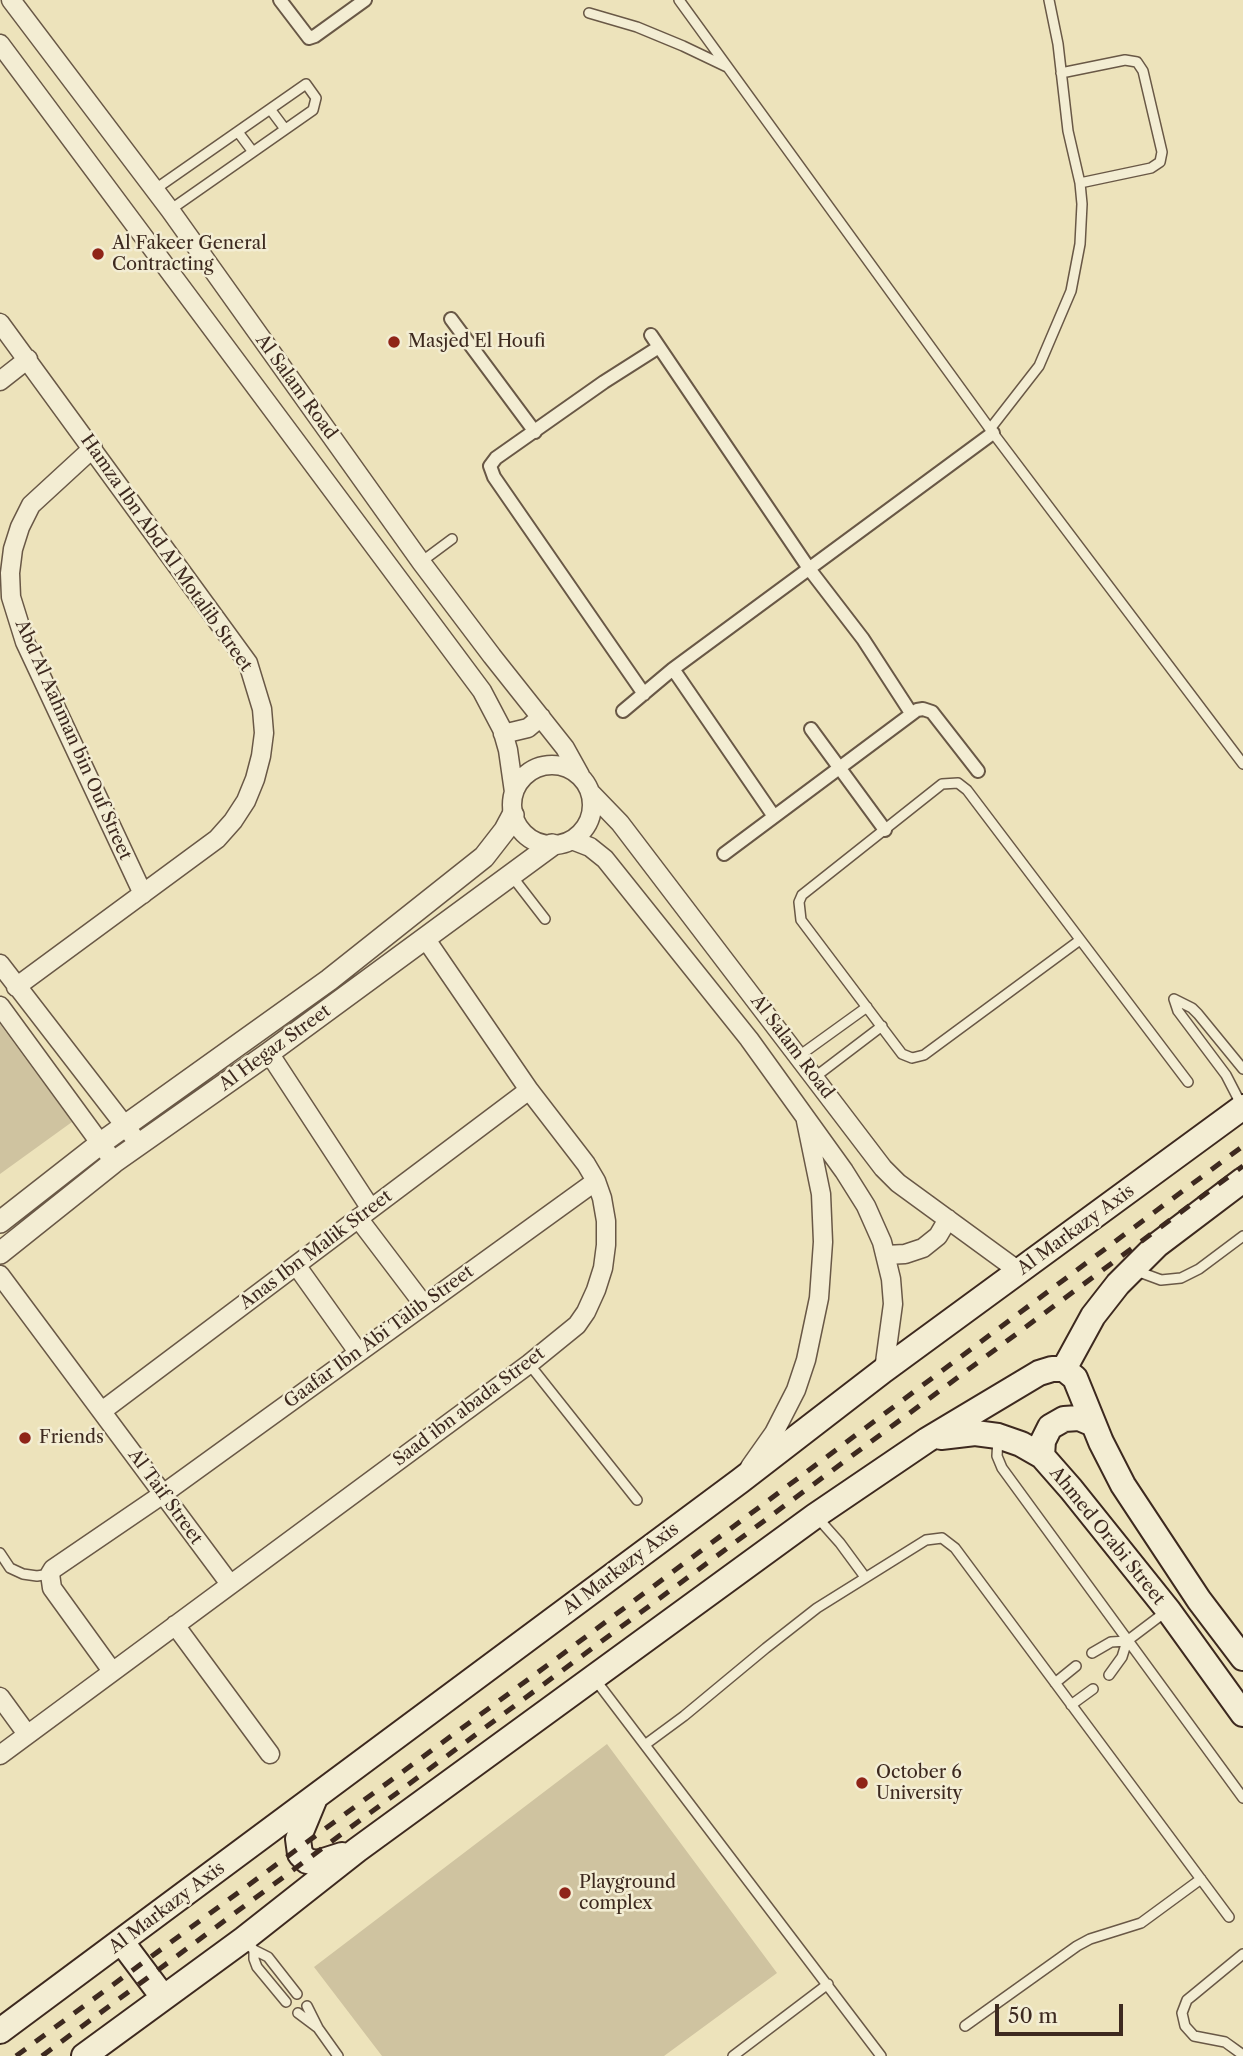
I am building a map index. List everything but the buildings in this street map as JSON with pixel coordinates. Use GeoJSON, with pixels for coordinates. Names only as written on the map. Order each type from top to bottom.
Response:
{"type":"FeatureCollection","features":[{"type":"Feature","properties":{"kind":"main road","name":"Al Markazy Axis"},"geometry":{"type":"LineString","coordinates":[[0,2031],[884,1370],[1243,1107]]}},
{"type":"Feature","properties":{"kind":"main road"},"geometry":{"type":"LineString","coordinates":[[84,2056],[163,1997],[249,1945],[357,1850],[815,1516],[927,1440],[1039,1373],[1064,1369],[1093,1316],[1132,1269],[1157,1245],[1243,1180]]}},
{"type":"Feature","properties":{"kind":"main road","name":"Ahmed Orabi Street"},"geometry":{"type":"LineString","coordinates":[[1064,1369],[1075,1377],[1093,1424],[1123,1485],[1199,1600],[1243,1657]]}},
{"type":"Feature","properties":{"kind":"main road"},"geometry":{"type":"LineString","coordinates":[[1042,1456],[1042,1441],[1050,1427],[1063,1419],[1079,1418],[1093,1424]]}},
{"type":"Feature","properties":{"kind":"main road","name":"Ahmed Orabi Street"},"geometry":{"type":"LineString","coordinates":[[927,1440],[975,1433],[998,1436],[1021,1444],[1042,1456],[1168,1610],[1243,1714]]}},
{"type":"Feature","properties":{"kind":"main road"},"geometry":{"type":"LineString","coordinates":[[315,1797],[298,1839],[298,1849],[303,1858],[317,1863],[357,1850]]}},
{"type":"Feature","properties":{"kind":"main road"},"geometry":{"type":"LineString","coordinates":[[121,1941],[163,1997]]}},
{"type":"Feature","properties":{"kind":"street","name":"Al Salam Road"},"geometry":{"type":"LineString","coordinates":[[11,0],[170,210],[421,562],[565,748],[580,775]]}},
{"type":"Feature","properties":{"kind":"street"},"geometry":{"type":"LineString","coordinates":[[280,0],[309,38],[365,0]]}},
{"type":"Feature","properties":{"kind":"street","name":"Al Salam Road"},"geometry":{"type":"LineString","coordinates":[[0,44],[482,691],[503,734],[514,792]]}},
{"type":"Feature","properties":{"kind":"street"},"geometry":{"type":"LineString","coordinates":[[451,319],[535,432]]}},
{"type":"Feature","properties":{"kind":"street","name":"Hamza Ibn Abd Al Motalib Street"},"geometry":{"type":"LineString","coordinates":[[0,323],[248,663],[262,709],[264,733],[255,779],[239,811],[217,839],[16,987]]}},
{"type":"Feature","properties":{"kind":"street"},"geometry":{"type":"LineString","coordinates":[[651,335],[810,570],[863,639],[911,713]]}},
{"type":"Feature","properties":{"kind":"street"},"geometry":{"type":"LineString","coordinates":[[643,694],[490,470],[493,460],[659,347]]}},
{"type":"Feature","properties":{"kind":"street"},"geometry":{"type":"LineString","coordinates":[[0,381],[28,359]]}},
{"type":"Feature","properties":{"kind":"street"},"geometry":{"type":"LineString","coordinates":[[623,711],[673,669],[810,570],[991,431]]}},
{"type":"Feature","properties":{"kind":"street","name":"Abd Al Aahman bin Ouf Street"},"geometry":{"type":"LineString","coordinates":[[93,448],[31,505],[16,538],[10,573],[11,597],[26,642],[143,894]]}},
{"type":"Feature","properties":{"kind":"street"},"geometry":{"type":"LineString","coordinates":[[0,553],[10,573]]}},
{"type":"Feature","properties":{"kind":"street"},"geometry":{"type":"LineString","coordinates":[[673,669],[774,814]]}},
{"type":"Feature","properties":{"kind":"street"},"geometry":{"type":"LineString","coordinates":[[724,854],[838,766],[911,713],[923,709],[932,712],[978,771]]}},
{"type":"Feature","properties":{"kind":"street"},"geometry":{"type":"LineString","coordinates":[[503,734],[520,731],[541,717]]}},
{"type":"Feature","properties":{"kind":"street"},"geometry":{"type":"LineString","coordinates":[[811,729],[885,830]]}},
{"type":"Feature","properties":{"kind":"street"},"geometry":{"type":"LineString","coordinates":[[559,765],[580,775],[591,793],[592,814],[581,833],[562,842],[531,839],[523,833],[513,815],[514,792],[519,782],[537,768],[559,765]]}},
{"type":"Feature","properties":{"kind":"street","name":"Al Salam Road"},"geometry":{"type":"LineString","coordinates":[[591,793],[620,823],[873,1156],[898,1183],[1020,1272]]}},
{"type":"Feature","properties":{"kind":"street","name":"Al Hegaz Street"},"geometry":{"type":"LineString","coordinates":[[0,1222],[101,1143],[329,980],[460,877],[484,856],[505,830],[513,815]]}},
{"type":"Feature","properties":{"kind":"street","name":"Al Salam Road"},"geometry":{"type":"LineString","coordinates":[[562,842],[590,847],[605,859],[749,1039],[866,1206],[886,1255],[893,1304],[884,1370]]}},
{"type":"Feature","properties":{"kind":"street","name":"Al Hegaz Street"},"geometry":{"type":"LineString","coordinates":[[0,1253],[114,1162],[269,1053],[509,874],[562,842]]}},
{"type":"Feature","properties":{"kind":"street","name":"Saad ibn abada Street"},"geometry":{"type":"LineString","coordinates":[[0,1755],[529,1364],[577,1325],[596,1290],[603,1268],[606,1221],[596,1181],[529,1090],[425,938]]}},
{"type":"Feature","properties":{"kind":"street"},"geometry":{"type":"LineString","coordinates":[[0,964],[139,1144]]}},
{"type":"Feature","properties":{"kind":"street"},"geometry":{"type":"LineString","coordinates":[[0,1006],[114,1162]]}},
{"type":"Feature","properties":{"kind":"street"},"geometry":{"type":"LineString","coordinates":[[269,1053],[365,1214],[424,1305]]}},
{"type":"Feature","properties":{"kind":"street","name":"Anas Ibn Malik Street"},"geometry":{"type":"LineString","coordinates":[[102,1411],[529,1090]]}},
{"type":"Feature","properties":{"kind":"street"},"geometry":{"type":"LineString","coordinates":[[740,1480],[774,1433],[796,1390],[811,1339],[819,1298],[823,1242],[821,1195],[804,1114]]}},
{"type":"Feature","properties":{"kind":"street","name":"Gaafar Ibn Abi Talib Street"},"geometry":{"type":"LineString","coordinates":[[50,1574],[58,1565],[163,1494],[596,1181]]}},
{"type":"Feature","properties":{"kind":"street"},"geometry":{"type":"LineString","coordinates":[[886,1255],[905,1254],[923,1248],[938,1236],[948,1219]]}},
{"type":"Feature","properties":{"kind":"street"},"geometry":{"type":"LineString","coordinates":[[296,1265],[358,1352]]}},
{"type":"Feature","properties":{"kind":"street","name":"Al Taif Street"},"geometry":{"type":"LineString","coordinates":[[0,1275],[230,1584]]}},
{"type":"Feature","properties":{"kind":"street"},"geometry":{"type":"LineString","coordinates":[[50,1574],[52,1588],[112,1671]]}},
{"type":"Feature","properties":{"kind":"street"},"geometry":{"type":"LineString","coordinates":[[175,1625],[270,1754]]}},
{"type":"Feature","properties":{"kind":"street"},"geometry":{"type":"LineString","coordinates":[[0,1697],[27,1734]]}},
{"type":"Feature","properties":{"kind":"lane"},"geometry":{"type":"LineString","coordinates":[[679,0],[991,431],[1243,764]]}},
{"type":"Feature","properties":{"kind":"lane"},"geometry":{"type":"LineString","coordinates":[[991,431],[1039,366],[1071,291],[1080,244],[1080,183],[1068,131],[1049,0]]}},
{"type":"Feature","properties":{"kind":"lane"},"geometry":{"type":"LineString","coordinates":[[589,13],[637,27],[728,67]]}},
{"type":"Feature","properties":{"kind":"lane"},"geometry":{"type":"LineString","coordinates":[[1061,73],[1125,60],[1137,62],[1143,71],[1162,152],[1160,162],[1152,168],[1080,183]]}},
{"type":"Feature","properties":{"kind":"lane"},"geometry":{"type":"LineString","coordinates":[[154,190],[306,84],[316,98],[316,106],[170,210]]}},
{"type":"Feature","properties":{"kind":"lane"},"geometry":{"type":"LineString","coordinates":[[270,109],[285,129]]}},
{"type":"Feature","properties":{"kind":"lane"},"geometry":{"type":"LineString","coordinates":[[238,132],[253,152]]}},
{"type":"Feature","properties":{"kind":"lane"},"geometry":{"type":"LineString","coordinates":[[421,562],[452,539]]}},
{"type":"Feature","properties":{"kind":"lane"},"geometry":{"type":"LineString","coordinates":[[1080,940],[920,1057],[912,1058],[902,1054],[801,919],[798,908],[802,895],[943,784],[958,783],[967,790],[1188,1082]]}},
{"type":"Feature","properties":{"kind":"lane"},"geometry":{"type":"LineString","coordinates":[[509,874],[545,919]]}},
{"type":"Feature","properties":{"kind":"lane"},"geometry":{"type":"LineString","coordinates":[[1243,1069],[1198,1014],[1183,1002],[1174,999],[1178,1011],[1226,1075],[1243,1107]]}},
{"type":"Feature","properties":{"kind":"lane"},"geometry":{"type":"LineString","coordinates":[[799,1056],[867,1007]]}},
{"type":"Feature","properties":{"kind":"lane"},"geometry":{"type":"LineString","coordinates":[[815,1077],[882,1026]]}},
{"type":"Feature","properties":{"kind":"lane"},"geometry":{"type":"LineString","coordinates":[[1132,1269],[1161,1280],[1181,1278],[1199,1269],[1243,1236]]}},
{"type":"Feature","properties":{"kind":"lane"},"geometry":{"type":"LineString","coordinates":[[529,1364],[637,1500]]}},
{"type":"Feature","properties":{"kind":"lane"},"geometry":{"type":"LineString","coordinates":[[998,1436],[996,1450],[1003,1468],[1243,1798]]}},
{"type":"Feature","properties":{"kind":"lane"},"geometry":{"type":"LineString","coordinates":[[815,1516],[840,1543],[865,1577]]}},
{"type":"Feature","properties":{"kind":"lane"},"geometry":{"type":"LineString","coordinates":[[646,1744],[796,1623],[926,1539],[936,1537],[947,1540],[1229,1917]]}},
{"type":"Feature","properties":{"kind":"lane"},"geometry":{"type":"LineString","coordinates":[[0,1553],[10,1569],[37,1576],[50,1574]]}},
{"type":"Feature","properties":{"kind":"lane"},"geometry":{"type":"LineString","coordinates":[[1092,1653],[1111,1642],[1127,1641],[1168,1610]]}},
{"type":"Feature","properties":{"kind":"lane"},"geometry":{"type":"LineString","coordinates":[[1109,1675],[1122,1657],[1127,1641]]}},
{"type":"Feature","properties":{"kind":"lane"},"geometry":{"type":"LineString","coordinates":[[1055,1683],[1076,1666]]}},
{"type":"Feature","properties":{"kind":"lane"},"geometry":{"type":"LineString","coordinates":[[593,1678],[646,1744],[881,2056]]}},
{"type":"Feature","properties":{"kind":"lane"},"geometry":{"type":"LineString","coordinates":[[1071,1705],[1093,1689]]}},
{"type":"Feature","properties":{"kind":"lane"},"geometry":{"type":"LineString","coordinates":[[965,2026],[1077,1946],[1090,1939],[1141,1923],[1201,1880]]}},
{"type":"Feature","properties":{"kind":"lane"},"geometry":{"type":"LineString","coordinates":[[249,1945],[268,1957],[297,1994]]}},
{"type":"Feature","properties":{"kind":"lane"},"geometry":{"type":"LineString","coordinates":[[249,1945],[257,1967],[286,2002]]}},
{"type":"Feature","properties":{"kind":"lane"},"geometry":{"type":"LineString","coordinates":[[1240,2054],[1225,2042],[1194,2036],[1185,2026],[1182,2013],[1192,1996],[1243,1954]]}},
{"type":"Feature","properties":{"kind":"lane"},"geometry":{"type":"LineString","coordinates":[[277,1994],[289,1984]]}},
{"type":"Feature","properties":{"kind":"lane"},"geometry":{"type":"LineString","coordinates":[[733,2056],[828,1984]]}},
{"type":"Feature","properties":{"kind":"lane"},"geometry":{"type":"LineString","coordinates":[[307,2006],[318,2028],[338,2056]]}},
{"type":"Feature","properties":{"kind":"lane"},"geometry":{"type":"LineString","coordinates":[[298,2013],[318,2028]]}},
{"type":"Feature","properties":{"kind":"shaded area"},"geometry":{"type":"Polygon","coordinates":[[[0,1024],[72,1122],[0,1174],[0,1024]]]}},
{"type":"Feature","properties":{"kind":"shaded area","name":"Playground complex"},"geometry":{"type":"Polygon","coordinates":[[[607,1744],[777,1973],[664,2056],[382,2056],[314,1967],[607,1744]]]}},
{"type":"Feature","properties":{"kind":"railway"},"geometry":{"type":"LineString","coordinates":[[16,2056],[560,1656],[1243,1146]]}},
{"type":"Feature","properties":{"kind":"railway"},"geometry":{"type":"LineString","coordinates":[[42,2056],[1243,1166]]}},
{"type":"Feature","properties":{"kind":"place","name":"Al Fakeer General Contracting"},"geometry":{"type":"Point","coordinates":[98,254]}},
{"type":"Feature","properties":{"kind":"place","name":"Masjed El Houfi"},"geometry":{"type":"Point","coordinates":[394,342]}},
{"type":"Feature","properties":{"kind":"place","name":"Friends"},"geometry":{"type":"Point","coordinates":[25,1438]}},
{"type":"Feature","properties":{"kind":"place","name":"October 6 University"},"geometry":{"type":"Point","coordinates":[862,1783]}},
{"type":"Feature","properties":{"kind":"place","name":"Playground complex"},"geometry":{"type":"Point","coordinates":[565,1893]}}]}
